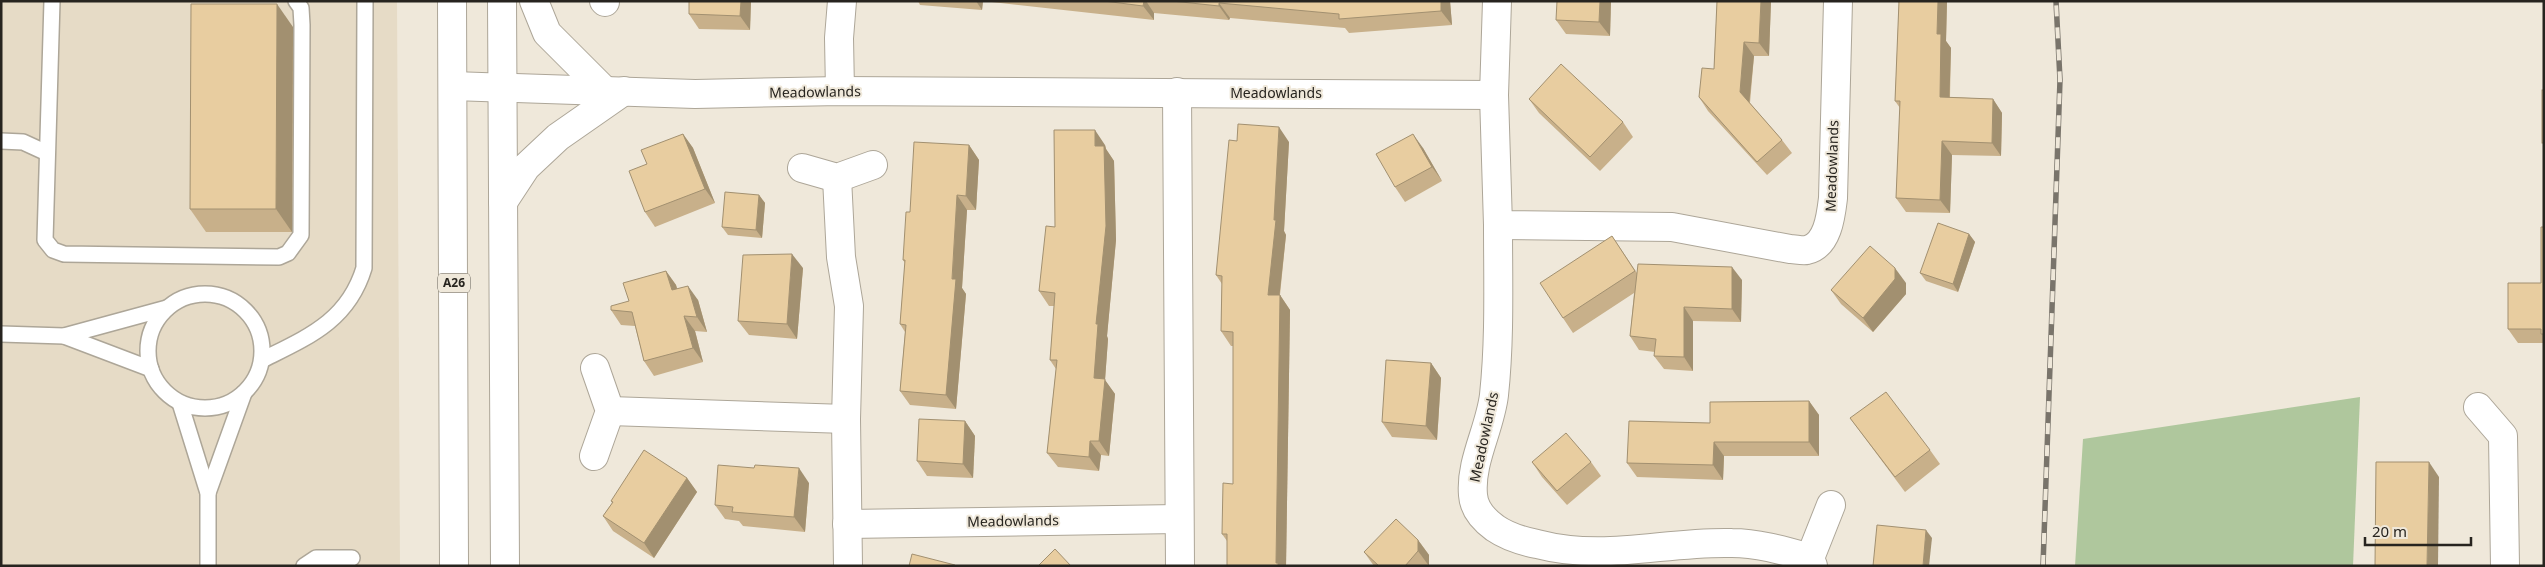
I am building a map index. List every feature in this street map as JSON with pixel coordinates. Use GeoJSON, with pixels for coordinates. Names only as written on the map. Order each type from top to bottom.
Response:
{"type":"FeatureCollection","features":[{"type":"Feature","properties":{"kind":"main road","name":"A26"},"geometry":{"type":"LineString","coordinates":[[452,1],[454,566]]}},
{"type":"Feature","properties":{"kind":"main road"},"geometry":{"type":"LineString","coordinates":[[502,1],[505,566]]}},
{"type":"Feature","properties":{"kind":"main road"},"geometry":{"type":"LineString","coordinates":[[503,202],[526,167],[558,137],[615,91],[547,33],[534,1]]}},
{"type":"Feature","properties":{"kind":"main road"},"geometry":{"type":"LineString","coordinates":[[840,91],[839,38],[842,1]]}},
{"type":"Feature","properties":{"kind":"main road","name":"Meadowlands"},"geometry":{"type":"LineString","coordinates":[[1497,1],[1494,95],[1498,225],[1497,342],[1494,397],[1474,472],[1473,494],[1475,507],[1486,522],[1505,535],[1558,550],[1600,552],[1648,550],[1696,543],[1734,542],[1770,548],[1811,562],[1831,505]]}},
{"type":"Feature","properties":{"kind":"main road","name":"Meadowlands"},"geometry":{"type":"LineString","coordinates":[[1498,225],[1672,227],[1790,249],[1808,250],[1823,238],[1830,220],[1833,198],[1838,1]]}},
{"type":"Feature","properties":{"kind":"main road","name":"Meadowlands"},"geometry":{"type":"LineString","coordinates":[[453,86],[696,94],[840,91],[1494,95]]}},
{"type":"Feature","properties":{"kind":"main road"},"geometry":{"type":"LineString","coordinates":[[1177,92],[1178,519],[1180,566]]}},
{"type":"Feature","properties":{"kind":"main road"},"geometry":{"type":"LineString","coordinates":[[802,168],[837,178],[873,165]]}},
{"type":"Feature","properties":{"kind":"main road"},"geometry":{"type":"LineString","coordinates":[[837,178],[841,257],[849,306],[846,419],[848,566]]}},
{"type":"Feature","properties":{"kind":"main road"},"geometry":{"type":"LineString","coordinates":[[594,456],[610,411],[595,368]]}},
{"type":"Feature","properties":{"kind":"main road"},"geometry":{"type":"LineString","coordinates":[[2478,407],[2503,436],[2505,566]]}},
{"type":"Feature","properties":{"kind":"main road"},"geometry":{"type":"LineString","coordinates":[[610,411],[846,419]]}},
{"type":"Feature","properties":{"kind":"main road","name":"Meadowlands"},"geometry":{"type":"LineString","coordinates":[[847,524],[1178,519]]}},
{"type":"Feature","properties":{"kind":"lane"},"geometry":{"type":"LineString","coordinates":[[52,1],[45,240],[53,250],[64,254],[279,258],[288,253],[301,235],[302,25],[301,8],[296,1]]}},
{"type":"Feature","properties":{"kind":"lane"},"geometry":{"type":"LineString","coordinates":[[262,360],[321,330],[344,308],[358,286],[361,277],[364,257],[365,1]]}},
{"type":"Feature","properties":{"kind":"lane"},"geometry":{"type":"LineString","coordinates":[[23,142],[48,131]]}},
{"type":"Feature","properties":{"kind":"lane"},"geometry":{"type":"LineString","coordinates":[[1,141],[23,142],[47,154]]}},
{"type":"Feature","properties":{"kind":"lane"},"geometry":{"type":"LineString","coordinates":[[198,294],[216,294],[232,301],[246,311],[257,325],[262,342],[262,360],[256,378],[244,393],[228,404],[210,408],[195,408],[180,403],[167,395],[157,383],[151,369],[148,354],[149,337],[156,321],[167,308],[182,298],[198,294]]}},
{"type":"Feature","properties":{"kind":"lane"},"geometry":{"type":"LineString","coordinates":[[1,334],[64,336],[167,308]]}},
{"type":"Feature","properties":{"kind":"lane"},"geometry":{"type":"LineString","coordinates":[[64,336],[151,369]]}},
{"type":"Feature","properties":{"kind":"lane"},"geometry":{"type":"LineString","coordinates":[[208,493],[244,393]]}},
{"type":"Feature","properties":{"kind":"lane"},"geometry":{"type":"LineString","coordinates":[[180,403],[208,493],[208,566]]}},
{"type":"Feature","properties":{"kind":"lane"},"geometry":{"type":"LineString","coordinates":[[304,566],[316,558],[352,558]]}},
{"type":"Feature","properties":{"kind":"shaded area"},"geometry":{"type":"Polygon","coordinates":[[[1,1],[397,1],[400,566],[1,566],[1,1]]]}},
{"type":"Feature","properties":{"kind":"green space"},"geometry":{"type":"Polygon","coordinates":[[[2360,397],[2353,566],[2075,566],[2083,439],[2360,397]]]}},
{"type":"Feature","properties":{"kind":"building"},"geometry":{"type":"Polygon","coordinates":[[[689,1],[741,1],[740,16],[689,14],[689,1]]]}},
{"type":"Feature","properties":{"kind":"building"},"geometry":{"type":"Polygon","coordinates":[[[1104,1],[1144,1],[1143,6],[1104,1]]]}},
{"type":"Feature","properties":{"kind":"building"},"geometry":{"type":"Polygon","coordinates":[[[1172,1],[1441,1],[1441,11],[1339,19],[1339,14],[1219,3],[1219,6],[1172,1]]]}},
{"type":"Feature","properties":{"kind":"building"},"geometry":{"type":"Polygon","coordinates":[[[1557,1],[1600,1],[1599,22],[1556,20],[1557,1]]]}},
{"type":"Feature","properties":{"kind":"building"},"geometry":{"type":"Polygon","coordinates":[[[1717,1],[1761,1],[1759,43],[1744,42],[1740,92],[1782,140],[1757,162],[1699,97],[1702,68],[1714,69],[1717,1]]]}},
{"type":"Feature","properties":{"kind":"building"},"geometry":{"type":"Polygon","coordinates":[[[1899,1],[1938,1],[1937,34],[1941,34],[1940,97],[1993,99],[1992,143],[1942,141],[1940,200],[1896,198],[1900,101],[1895,101],[1899,1]]]}},
{"type":"Feature","properties":{"kind":"building"},"geometry":{"type":"Polygon","coordinates":[[[191,4],[277,4],[276,209],[190,209],[191,4]]]}},
{"type":"Feature","properties":{"kind":"building"},"geometry":{"type":"Polygon","coordinates":[[[1561,64],[1623,122],[1590,157],[1529,99],[1561,64]]]}},
{"type":"Feature","properties":{"kind":"building"},"geometry":{"type":"Polygon","coordinates":[[[2542,90],[2544,90],[2544,143],[2542,143],[2542,90]]]}},
{"type":"Feature","properties":{"kind":"building"},"geometry":{"type":"Polygon","coordinates":[[[1238,124],[1279,127],[1274,220],[1276,220],[1268,295],[1280,295],[1276,563],[1278,563],[1278,566],[1227,566],[1227,534],[1222,534],[1223,483],[1233,484],[1233,332],[1221,331],[1222,276],[1216,275],[1229,140],[1237,141],[1238,124]]]}},
{"type":"Feature","properties":{"kind":"building"},"geometry":{"type":"Polygon","coordinates":[[[1054,130],[1095,130],[1095,146],[1104,146],[1106,226],[1096,324],[1098,324],[1094,378],[1105,379],[1099,441],[1090,441],[1089,457],[1047,453],[1057,360],[1050,360],[1055,293],[1039,291],[1046,226],[1055,227],[1054,130]]]}},
{"type":"Feature","properties":{"kind":"building"},"geometry":{"type":"Polygon","coordinates":[[[683,134],[705,189],[645,212],[629,171],[647,164],[641,150],[683,134]]]}},
{"type":"Feature","properties":{"kind":"building"},"geometry":{"type":"Polygon","coordinates":[[[1413,134],[1432,167],[1395,187],[1376,154],[1413,134]]]}},
{"type":"Feature","properties":{"kind":"building"},"geometry":{"type":"Polygon","coordinates":[[[914,142],[969,145],[966,196],[957,195],[952,279],[956,279],[946,395],[900,391],[906,325],[900,324],[905,260],[903,260],[906,212],[910,212],[914,142]]]}},
{"type":"Feature","properties":{"kind":"building"},"geometry":{"type":"Polygon","coordinates":[[[725,192],[759,195],[756,230],[722,227],[725,192]]]}},
{"type":"Feature","properties":{"kind":"building"},"geometry":{"type":"Polygon","coordinates":[[[1938,223],[1969,234],[1953,284],[1920,273],[1938,223]]]}},
{"type":"Feature","properties":{"kind":"building"},"geometry":{"type":"Polygon","coordinates":[[[2541,227],[2544,227],[2544,334],[2541,334],[2541,329],[2508,329],[2508,283],[2541,283],[2541,227]]]}},
{"type":"Feature","properties":{"kind":"building"},"geometry":{"type":"Polygon","coordinates":[[[1612,236],[1635,271],[1563,318],[1540,283],[1612,236]]]}},
{"type":"Feature","properties":{"kind":"building"},"geometry":{"type":"Polygon","coordinates":[[[1870,246],[1895,268],[1895,279],[1863,318],[1831,290],[1870,246]]]}},
{"type":"Feature","properties":{"kind":"building"},"geometry":{"type":"Polygon","coordinates":[[[792,254],[787,324],[738,321],[743,255],[792,254]]]}},
{"type":"Feature","properties":{"kind":"building"},"geometry":{"type":"Polygon","coordinates":[[[1638,264],[1732,267],[1732,309],[1684,307],[1684,357],[1654,356],[1656,339],[1630,336],[1638,264]]]}},
{"type":"Feature","properties":{"kind":"building"},"geometry":{"type":"Polygon","coordinates":[[[666,271],[672,290],[688,286],[697,317],[684,316],[693,348],[644,361],[632,312],[611,310],[611,306],[629,301],[623,283],[666,271]]]}},
{"type":"Feature","properties":{"kind":"building"},"geometry":{"type":"Polygon","coordinates":[[[1386,360],[1431,363],[1426,426],[1382,422],[1386,360]]]}},
{"type":"Feature","properties":{"kind":"building"},"geometry":{"type":"Polygon","coordinates":[[[1886,392],[1930,450],[1895,477],[1850,418],[1886,392]]]}},
{"type":"Feature","properties":{"kind":"building"},"geometry":{"type":"Polygon","coordinates":[[[1809,401],[1809,442],[1714,442],[1713,465],[1627,463],[1629,421],[1710,423],[1710,402],[1809,401]]]}},
{"type":"Feature","properties":{"kind":"building"},"geometry":{"type":"Polygon","coordinates":[[[919,419],[965,421],[963,464],[917,461],[919,419]]]}},
{"type":"Feature","properties":{"kind":"building"},"geometry":{"type":"Polygon","coordinates":[[[1566,433],[1591,462],[1557,491],[1532,462],[1566,433]]]}},
{"type":"Feature","properties":{"kind":"building"},"geometry":{"type":"Polygon","coordinates":[[[644,450],[687,478],[644,543],[603,516],[644,450]]]}},
{"type":"Feature","properties":{"kind":"building"},"geometry":{"type":"Polygon","coordinates":[[[2376,462],[2429,462],[2427,566],[2375,566],[2376,462]]]}},
{"type":"Feature","properties":{"kind":"building"},"geometry":{"type":"Polygon","coordinates":[[[718,465],[754,468],[755,465],[799,468],[794,517],[732,512],[733,507],[715,505],[718,465]]]}},
{"type":"Feature","properties":{"kind":"building"},"geometry":{"type":"Polygon","coordinates":[[[1396,519],[1418,540],[1418,551],[1405,566],[1379,566],[1364,552],[1396,519]]]}},
{"type":"Feature","properties":{"kind":"building"},"geometry":{"type":"Polygon","coordinates":[[[1877,525],[1926,530],[1923,566],[1873,566],[1877,525]]]}},
{"type":"Feature","properties":{"kind":"building"},"geometry":{"type":"Polygon","coordinates":[[[1055,549],[1071,566],[1038,566],[1055,549]]]}},
{"type":"Feature","properties":{"kind":"building"},"geometry":{"type":"Polygon","coordinates":[[[912,554],[955,565],[909,566],[912,554]]]}},
{"type":"Feature","properties":{"kind":"railway"},"geometry":{"type":"LineString","coordinates":[[2043,566],[2060,80],[2056,1]]}}]}
